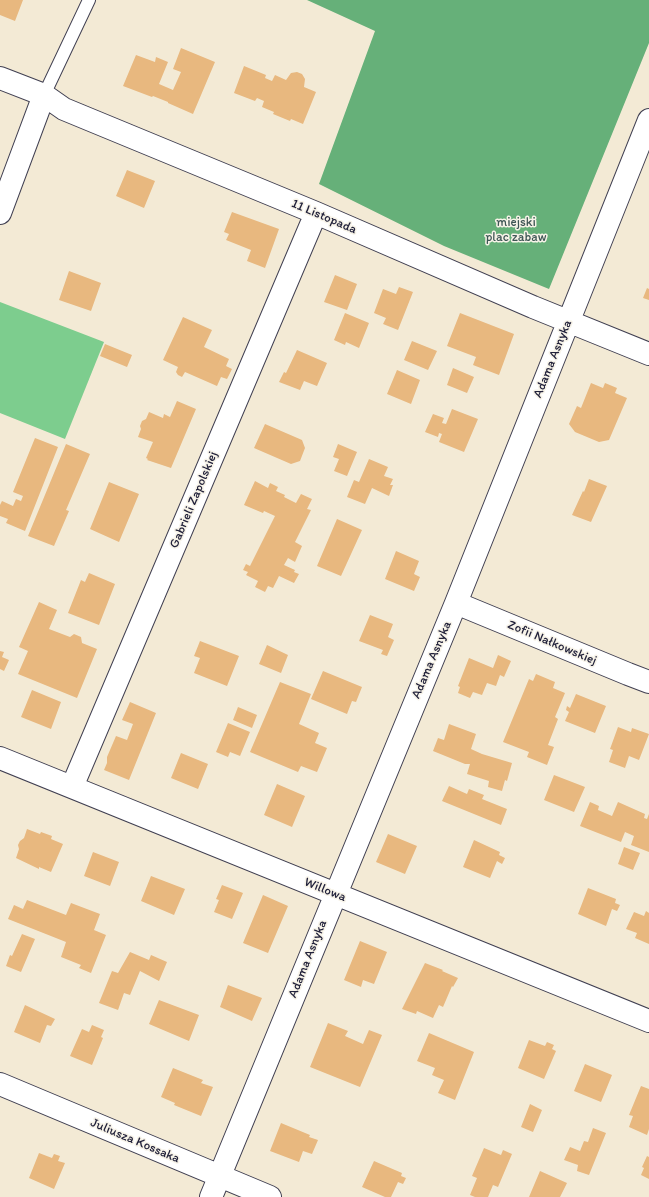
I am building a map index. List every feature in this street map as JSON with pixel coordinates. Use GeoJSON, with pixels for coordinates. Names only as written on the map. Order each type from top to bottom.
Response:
{"type":"FeatureCollection","features":[{"type":"Feature","properties":{"kind":"street","name":"11 Listopada"},"geometry":{"type":"LineString","coordinates":[[0,78],[44,95],[64,109],[316,213],[649,354]]}},
{"type":"Feature","properties":{"kind":"street"},"geometry":{"type":"LineString","coordinates":[[0,213],[44,95]]}},
{"type":"Feature","properties":{"kind":"street","name":"Adama Asnyka"},"geometry":{"type":"LineString","coordinates":[[211,1197],[456,603],[649,120]]}},
{"type":"Feature","properties":{"kind":"street","name":"Gabrieli Zapolskiej"},"geometry":{"type":"LineString","coordinates":[[72,787],[316,213]]}},
{"type":"Feature","properties":{"kind":"street","name":"Zofii Nałkowskiej"},"geometry":{"type":"LineString","coordinates":[[456,603],[649,682]]}},
{"type":"Feature","properties":{"kind":"street","name":"Willowa"},"geometry":{"type":"LineString","coordinates":[[0,758],[649,1021]]}},
{"type":"Feature","properties":{"kind":"street","name":"Juliusza Kossaka"},"geometry":{"type":"LineString","coordinates":[[0,1084],[270,1197]]}},
{"type":"Feature","properties":{"kind":"lane"},"geometry":{"type":"LineString","coordinates":[[44,95],[89,0]]}},
{"type":"Feature","properties":{"kind":"green space","name":"miejski plac zabaw"},"geometry":{"type":"Polygon","coordinates":[[[307,0],[649,0],[649,43],[549,289],[444,246],[319,184],[375,31],[307,0]]]}},
{"type":"Feature","properties":{"kind":"green space"},"geometry":{"type":"Polygon","coordinates":[[[0,302],[104,342],[65,439],[0,413],[0,302]]]}},
{"type":"Feature","properties":{"kind":"building"},"geometry":{"type":"Polygon","coordinates":[[[0,0],[23,0],[15,21],[0,15],[0,0]]]}},
{"type":"Feature","properties":{"kind":"building"},"geometry":{"type":"Polygon","coordinates":[[[181,48],[215,62],[193,114],[153,96],[152,97],[123,86],[136,55],[155,62],[156,57],[168,62],[159,84],[173,90],[181,72],[173,69],[181,48]]]}},
{"type":"Feature","properties":{"kind":"building"},"geometry":{"type":"Polygon","coordinates":[[[244,66],[266,75],[265,78],[272,81],[275,75],[286,80],[291,73],[297,72],[302,74],[305,79],[304,87],[316,92],[303,124],[291,119],[290,121],[273,114],[274,112],[262,107],[264,101],[257,98],[255,101],[234,93],[244,66]]]}},
{"type":"Feature","properties":{"kind":"building"},"geometry":{"type":"Polygon","coordinates":[[[127,170],[155,181],[144,208],[116,196],[127,170]]]}},
{"type":"Feature","properties":{"kind":"building"},"geometry":{"type":"Polygon","coordinates":[[[232,212],[279,229],[265,268],[247,261],[251,250],[226,240],[229,234],[224,232],[232,212]]]}},
{"type":"Feature","properties":{"kind":"building"},"geometry":{"type":"Polygon","coordinates":[[[69,271],[101,283],[91,311],[59,300],[69,271]]]}},
{"type":"Feature","properties":{"kind":"building"},"geometry":{"type":"Polygon","coordinates":[[[335,275],[357,284],[347,310],[324,302],[335,275]]]}},
{"type":"Feature","properties":{"kind":"building"},"geometry":{"type":"Polygon","coordinates":[[[399,287],[413,292],[398,330],[383,324],[386,318],[374,313],[383,289],[396,294],[399,287]]]}},
{"type":"Feature","properties":{"kind":"building"},"geometry":{"type":"Polygon","coordinates":[[[647,288],[649,289],[649,300],[643,298],[647,288]]]}},
{"type":"Feature","properties":{"kind":"building"},"geometry":{"type":"Polygon","coordinates":[[[345,313],[369,323],[359,348],[346,342],[345,345],[334,340],[345,313]]]}},
{"type":"Feature","properties":{"kind":"building"},"geometry":{"type":"Polygon","coordinates":[[[460,313],[514,334],[499,375],[473,365],[476,357],[447,346],[460,313]]]}},
{"type":"Feature","properties":{"kind":"building"},"geometry":{"type":"Polygon","coordinates":[[[183,317],[212,330],[204,347],[229,359],[226,366],[232,369],[227,379],[221,377],[217,386],[185,372],[182,377],[176,372],[178,367],[163,360],[183,317]]]}},
{"type":"Feature","properties":{"kind":"building"},"geometry":{"type":"Polygon","coordinates":[[[412,341],[437,351],[428,370],[404,360],[412,341]]]}},
{"type":"Feature","properties":{"kind":"building"},"geometry":{"type":"Polygon","coordinates":[[[105,344],[132,355],[127,367],[100,356],[105,344]]]}},
{"type":"Feature","properties":{"kind":"building"},"geometry":{"type":"Polygon","coordinates":[[[297,350],[327,363],[317,386],[304,381],[300,390],[279,382],[284,372],[286,373],[297,350]]]}},
{"type":"Feature","properties":{"kind":"building"},"geometry":{"type":"Polygon","coordinates":[[[453,368],[474,377],[467,393],[447,385],[453,368]]]}},
{"type":"Feature","properties":{"kind":"building"},"geometry":{"type":"Polygon","coordinates":[[[397,370],[420,380],[411,404],[387,394],[397,370]]]}},
{"type":"Feature","properties":{"kind":"building"},"geometry":{"type":"Polygon","coordinates":[[[591,383],[603,388],[605,383],[617,388],[615,393],[627,398],[609,440],[599,442],[575,432],[569,424],[577,406],[581,408],[591,383]]]}},
{"type":"Feature","properties":{"kind":"building"},"geometry":{"type":"Polygon","coordinates":[[[177,401],[196,409],[171,468],[147,460],[148,459],[146,458],[153,442],[138,437],[142,421],[146,419],[149,412],[163,418],[164,414],[170,417],[177,401]]]}},
{"type":"Feature","properties":{"kind":"building"},"geometry":{"type":"Polygon","coordinates":[[[452,409],[478,419],[464,452],[439,442],[442,434],[439,433],[438,437],[425,432],[433,414],[444,418],[442,423],[446,424],[452,409]]]}},
{"type":"Feature","properties":{"kind":"building"},"geometry":{"type":"Polygon","coordinates":[[[265,424],[302,440],[305,448],[300,461],[291,464],[254,448],[265,424]]]}},
{"type":"Feature","properties":{"kind":"building"},"geometry":{"type":"Polygon","coordinates":[[[35,438],[58,447],[25,531],[6,523],[8,519],[0,516],[0,505],[2,501],[13,506],[16,499],[21,501],[23,496],[13,492],[35,438]]]}},
{"type":"Feature","properties":{"kind":"building"},"geometry":{"type":"Polygon","coordinates":[[[66,444],[90,454],[66,510],[69,511],[54,546],[28,536],[66,444]]]}},
{"type":"Feature","properties":{"kind":"building"},"geometry":{"type":"Polygon","coordinates":[[[338,444],[357,452],[347,476],[334,471],[339,459],[333,457],[338,444]]]}},
{"type":"Feature","properties":{"kind":"building"},"geometry":{"type":"Polygon","coordinates":[[[369,459],[388,467],[384,476],[393,479],[390,485],[393,485],[389,496],[372,488],[365,504],[347,497],[354,480],[359,482],[369,459]]]}},
{"type":"Feature","properties":{"kind":"building"},"geometry":{"type":"Polygon","coordinates":[[[589,479],[607,486],[591,522],[572,515],[589,479]]]}},
{"type":"Feature","properties":{"kind":"building"},"geometry":{"type":"Polygon","coordinates":[[[255,481],[268,488],[270,483],[278,487],[276,491],[285,495],[284,497],[296,503],[301,494],[312,499],[307,509],[311,510],[295,542],[302,546],[295,562],[288,558],[284,565],[295,570],[294,572],[299,574],[294,583],[279,576],[273,588],[268,586],[265,592],[255,587],[258,581],[246,575],[248,572],[243,570],[246,564],[250,566],[275,516],[244,505],[255,481]]]}},
{"type":"Feature","properties":{"kind":"building"},"geometry":{"type":"Polygon","coordinates":[[[109,482],[139,494],[119,542],[90,529],[109,482]]]}},
{"type":"Feature","properties":{"kind":"building"},"geometry":{"type":"Polygon","coordinates":[[[337,519],[362,530],[341,576],[317,566],[337,519]]]}},
{"type":"Feature","properties":{"kind":"building"},"geometry":{"type":"Polygon","coordinates":[[[396,551],[419,561],[414,574],[420,577],[414,591],[385,579],[396,551]]]}},
{"type":"Feature","properties":{"kind":"building"},"geometry":{"type":"Polygon","coordinates":[[[89,573],[115,584],[99,625],[68,613],[81,580],[85,582],[89,573]]]}},
{"type":"Feature","properties":{"kind":"building"},"geometry":{"type":"Polygon","coordinates":[[[39,602],[57,610],[49,629],[70,637],[74,634],[81,637],[82,643],[97,649],[77,698],[18,674],[28,651],[19,647],[39,602]]]}},
{"type":"Feature","properties":{"kind":"building"},"geometry":{"type":"Polygon","coordinates":[[[370,615],[393,624],[388,637],[394,640],[387,656],[381,654],[383,650],[359,641],[370,615]]]}},
{"type":"Feature","properties":{"kind":"building"},"geometry":{"type":"Polygon","coordinates":[[[200,641],[239,656],[227,686],[194,673],[200,658],[194,656],[200,641]]]}},
{"type":"Feature","properties":{"kind":"building"},"geometry":{"type":"Polygon","coordinates":[[[267,645],[288,655],[281,673],[259,664],[267,645]]]}},
{"type":"Feature","properties":{"kind":"building"},"geometry":{"type":"Polygon","coordinates":[[[0,651],[4,652],[2,657],[9,660],[4,671],[0,669],[0,651]]]}},
{"type":"Feature","properties":{"kind":"building"},"geometry":{"type":"Polygon","coordinates":[[[498,655],[511,661],[504,677],[500,675],[496,686],[487,683],[482,695],[473,692],[470,698],[458,693],[460,687],[458,686],[469,658],[493,668],[498,655]]]}},
{"type":"Feature","properties":{"kind":"building"},"geometry":{"type":"Polygon","coordinates":[[[323,671],[362,687],[356,702],[352,701],[347,714],[311,699],[323,671]]]}},
{"type":"Feature","properties":{"kind":"building"},"geometry":{"type":"Polygon","coordinates":[[[536,674],[555,682],[553,688],[565,693],[555,717],[558,719],[548,745],[554,747],[547,765],[527,757],[529,752],[503,742],[529,679],[533,681],[536,674]]]}},
{"type":"Feature","properties":{"kind":"building"},"geometry":{"type":"Polygon","coordinates":[[[280,682],[311,694],[299,724],[319,733],[315,743],[327,748],[317,772],[301,766],[298,772],[250,752],[280,682]]]}},
{"type":"Feature","properties":{"kind":"building"},"geometry":{"type":"Polygon","coordinates":[[[32,690],[61,702],[51,729],[21,717],[32,690]]]}},
{"type":"Feature","properties":{"kind":"building"},"geometry":{"type":"Polygon","coordinates":[[[576,694],[606,706],[595,733],[565,721],[569,712],[566,710],[567,706],[570,708],[576,694]]]}},
{"type":"Feature","properties":{"kind":"building"},"geometry":{"type":"Polygon","coordinates":[[[130,702],[156,713],[129,780],[104,770],[107,763],[107,757],[116,736],[127,740],[133,724],[122,720],[130,702]]]}},
{"type":"Feature","properties":{"kind":"building"},"geometry":{"type":"Polygon","coordinates":[[[238,707],[257,715],[252,728],[233,720],[238,707]]]}},
{"type":"Feature","properties":{"kind":"building"},"geometry":{"type":"Polygon","coordinates":[[[228,723],[250,732],[240,756],[230,752],[228,757],[216,752],[228,723]]]}},
{"type":"Feature","properties":{"kind":"building"},"geometry":{"type":"Polygon","coordinates":[[[449,724],[476,734],[471,749],[512,763],[507,781],[505,780],[502,791],[488,787],[489,781],[467,774],[470,764],[465,764],[433,751],[438,738],[444,740],[449,724]]]}},
{"type":"Feature","properties":{"kind":"building"},"geometry":{"type":"Polygon","coordinates":[[[618,727],[631,732],[632,728],[649,734],[639,760],[629,756],[625,768],[609,762],[613,750],[610,749],[618,727]]]}},
{"type":"Feature","properties":{"kind":"building"},"geometry":{"type":"Polygon","coordinates":[[[181,753],[208,764],[198,789],[171,778],[181,753]]]}},
{"type":"Feature","properties":{"kind":"building"},"geometry":{"type":"Polygon","coordinates":[[[554,775],[585,787],[574,812],[544,800],[554,775]]]}},
{"type":"Feature","properties":{"kind":"building"},"geometry":{"type":"Polygon","coordinates":[[[277,784],[305,796],[292,827],[264,815],[277,784]]]}},
{"type":"Feature","properties":{"kind":"building"},"geometry":{"type":"Polygon","coordinates":[[[449,786],[467,794],[469,789],[484,795],[482,799],[507,809],[501,825],[442,801],[449,786]]]}},
{"type":"Feature","properties":{"kind":"building"},"geometry":{"type":"Polygon","coordinates":[[[590,802],[599,806],[598,810],[612,816],[618,802],[645,814],[644,818],[647,819],[649,814],[649,852],[631,845],[634,836],[625,832],[621,842],[580,826],[590,802]]]}},
{"type":"Feature","properties":{"kind":"building"},"geometry":{"type":"Polygon","coordinates":[[[27,829],[40,834],[41,832],[52,836],[51,839],[63,844],[51,872],[39,867],[39,869],[16,858],[19,849],[18,845],[24,838],[27,829]]]}},
{"type":"Feature","properties":{"kind":"building"},"geometry":{"type":"Polygon","coordinates":[[[388,834],[417,846],[405,874],[376,862],[388,834]]]}},
{"type":"Feature","properties":{"kind":"building"},"geometry":{"type":"Polygon","coordinates":[[[474,840],[500,852],[499,855],[505,858],[502,864],[497,861],[490,878],[463,867],[474,840]]]}},
{"type":"Feature","properties":{"kind":"building"},"geometry":{"type":"Polygon","coordinates":[[[624,847],[640,853],[633,870],[618,864],[624,847]]]}},
{"type":"Feature","properties":{"kind":"building"},"geometry":{"type":"Polygon","coordinates":[[[93,852],[119,862],[110,886],[84,876],[93,852]]]}},
{"type":"Feature","properties":{"kind":"building"},"geometry":{"type":"Polygon","coordinates":[[[151,876],[185,889],[174,915],[141,901],[151,876]]]}},
{"type":"Feature","properties":{"kind":"building"},"geometry":{"type":"Polygon","coordinates":[[[222,885],[243,893],[232,919],[214,912],[219,900],[216,899],[222,885]]]}},
{"type":"Feature","properties":{"kind":"building"},"geometry":{"type":"Polygon","coordinates":[[[588,888],[616,899],[615,903],[620,905],[617,911],[612,909],[606,926],[578,914],[588,888]]]}},
{"type":"Feature","properties":{"kind":"building"},"geometry":{"type":"Polygon","coordinates":[[[263,895],[288,906],[268,953],[243,943],[263,895]]]}},
{"type":"Feature","properties":{"kind":"building"},"geometry":{"type":"Polygon","coordinates":[[[27,900],[66,915],[71,903],[100,914],[94,930],[106,935],[91,973],[79,968],[81,965],[61,957],[66,942],[8,919],[14,905],[23,909],[27,900]]]}},
{"type":"Feature","properties":{"kind":"building"},"geometry":{"type":"Polygon","coordinates":[[[646,911],[649,913],[649,944],[635,938],[637,933],[626,929],[634,912],[644,916],[646,911]]]}},
{"type":"Feature","properties":{"kind":"building"},"geometry":{"type":"Polygon","coordinates":[[[22,934],[35,939],[21,972],[6,966],[10,955],[12,956],[22,934]]]}},
{"type":"Feature","properties":{"kind":"building"},"geometry":{"type":"Polygon","coordinates":[[[360,941],[387,952],[374,984],[363,980],[361,987],[344,980],[360,941]]]}},
{"type":"Feature","properties":{"kind":"building"},"geometry":{"type":"Polygon","coordinates":[[[130,952],[149,960],[151,955],[167,962],[159,981],[140,971],[130,995],[124,993],[118,1010],[99,1003],[112,971],[118,973],[130,952]]]}},
{"type":"Feature","properties":{"kind":"building"},"geometry":{"type":"Polygon","coordinates":[[[425,963],[458,978],[453,987],[452,986],[443,1007],[439,1005],[433,1018],[417,1011],[416,1014],[402,1009],[425,963]]]}},
{"type":"Feature","properties":{"kind":"building"},"geometry":{"type":"Polygon","coordinates":[[[228,985],[262,998],[252,1021],[220,1007],[228,985]]]}},
{"type":"Feature","properties":{"kind":"building"},"geometry":{"type":"Polygon","coordinates":[[[159,1000],[199,1015],[189,1041],[149,1024],[159,1000]]]}},
{"type":"Feature","properties":{"kind":"building"},"geometry":{"type":"Polygon","coordinates":[[[25,1005],[55,1019],[51,1026],[47,1025],[40,1043],[14,1032],[25,1005]]]}},
{"type":"Feature","properties":{"kind":"building"},"geometry":{"type":"Polygon","coordinates":[[[328,1023],[348,1031],[345,1036],[363,1044],[369,1030],[382,1035],[360,1087],[310,1067],[328,1023]]]}},
{"type":"Feature","properties":{"kind":"building"},"geometry":{"type":"Polygon","coordinates":[[[92,1025],[104,1030],[101,1037],[103,1038],[92,1065],[70,1056],[82,1029],[89,1032],[92,1025]]]}},
{"type":"Feature","properties":{"kind":"building"},"geometry":{"type":"Polygon","coordinates":[[[429,1033],[474,1052],[455,1100],[438,1093],[444,1080],[432,1075],[435,1068],[417,1061],[429,1033]]]}},
{"type":"Feature","properties":{"kind":"building"},"geometry":{"type":"Polygon","coordinates":[[[529,1040],[545,1046],[547,1042],[554,1045],[552,1049],[556,1051],[544,1079],[518,1068],[529,1040]]]}},
{"type":"Feature","properties":{"kind":"building"},"geometry":{"type":"Polygon","coordinates":[[[585,1064],[612,1075],[601,1102],[574,1091],[585,1064]]]}},
{"type":"Feature","properties":{"kind":"building"},"geometry":{"type":"Polygon","coordinates":[[[173,1068],[203,1080],[201,1083],[213,1087],[201,1116],[174,1105],[175,1103],[161,1097],[173,1068]]]}},
{"type":"Feature","properties":{"kind":"building"},"geometry":{"type":"Polygon","coordinates":[[[641,1086],[649,1089],[649,1129],[647,1135],[629,1127],[633,1116],[629,1115],[641,1086]]]}},
{"type":"Feature","properties":{"kind":"building"},"geometry":{"type":"Polygon","coordinates":[[[530,1104],[542,1110],[533,1132],[521,1127],[530,1104]]]}},
{"type":"Feature","properties":{"kind":"building"},"geometry":{"type":"Polygon","coordinates":[[[281,1123],[310,1135],[309,1137],[318,1140],[312,1154],[303,1151],[299,1162],[270,1151],[281,1123]]]}},
{"type":"Feature","properties":{"kind":"building"},"geometry":{"type":"Polygon","coordinates":[[[593,1128],[606,1133],[589,1175],[577,1171],[578,1165],[564,1160],[570,1147],[580,1151],[584,1141],[588,1142],[593,1128]]]}},
{"type":"Feature","properties":{"kind":"building"},"geometry":{"type":"Polygon","coordinates":[[[484,1148],[501,1155],[503,1150],[512,1154],[498,1187],[493,1185],[488,1197],[475,1197],[470,1195],[477,1178],[472,1176],[484,1148]]]}},
{"type":"Feature","properties":{"kind":"building"},"geometry":{"type":"Polygon","coordinates":[[[39,1153],[52,1158],[54,1154],[60,1156],[58,1161],[65,1163],[54,1189],[29,1178],[39,1153]]]}},
{"type":"Feature","properties":{"kind":"building"},"geometry":{"type":"Polygon","coordinates":[[[647,1156],[649,1157],[649,1179],[641,1175],[644,1168],[642,1167],[647,1156]]]}},
{"type":"Feature","properties":{"kind":"building"},"geometry":{"type":"Polygon","coordinates":[[[374,1161],[402,1173],[401,1176],[406,1178],[403,1184],[398,1182],[391,1197],[385,1197],[362,1187],[374,1161]]]}},
{"type":"Feature","properties":{"kind":"building"},"geometry":{"type":"Polygon","coordinates":[[[540,1171],[567,1183],[560,1197],[529,1197],[540,1171]]]}}]}
